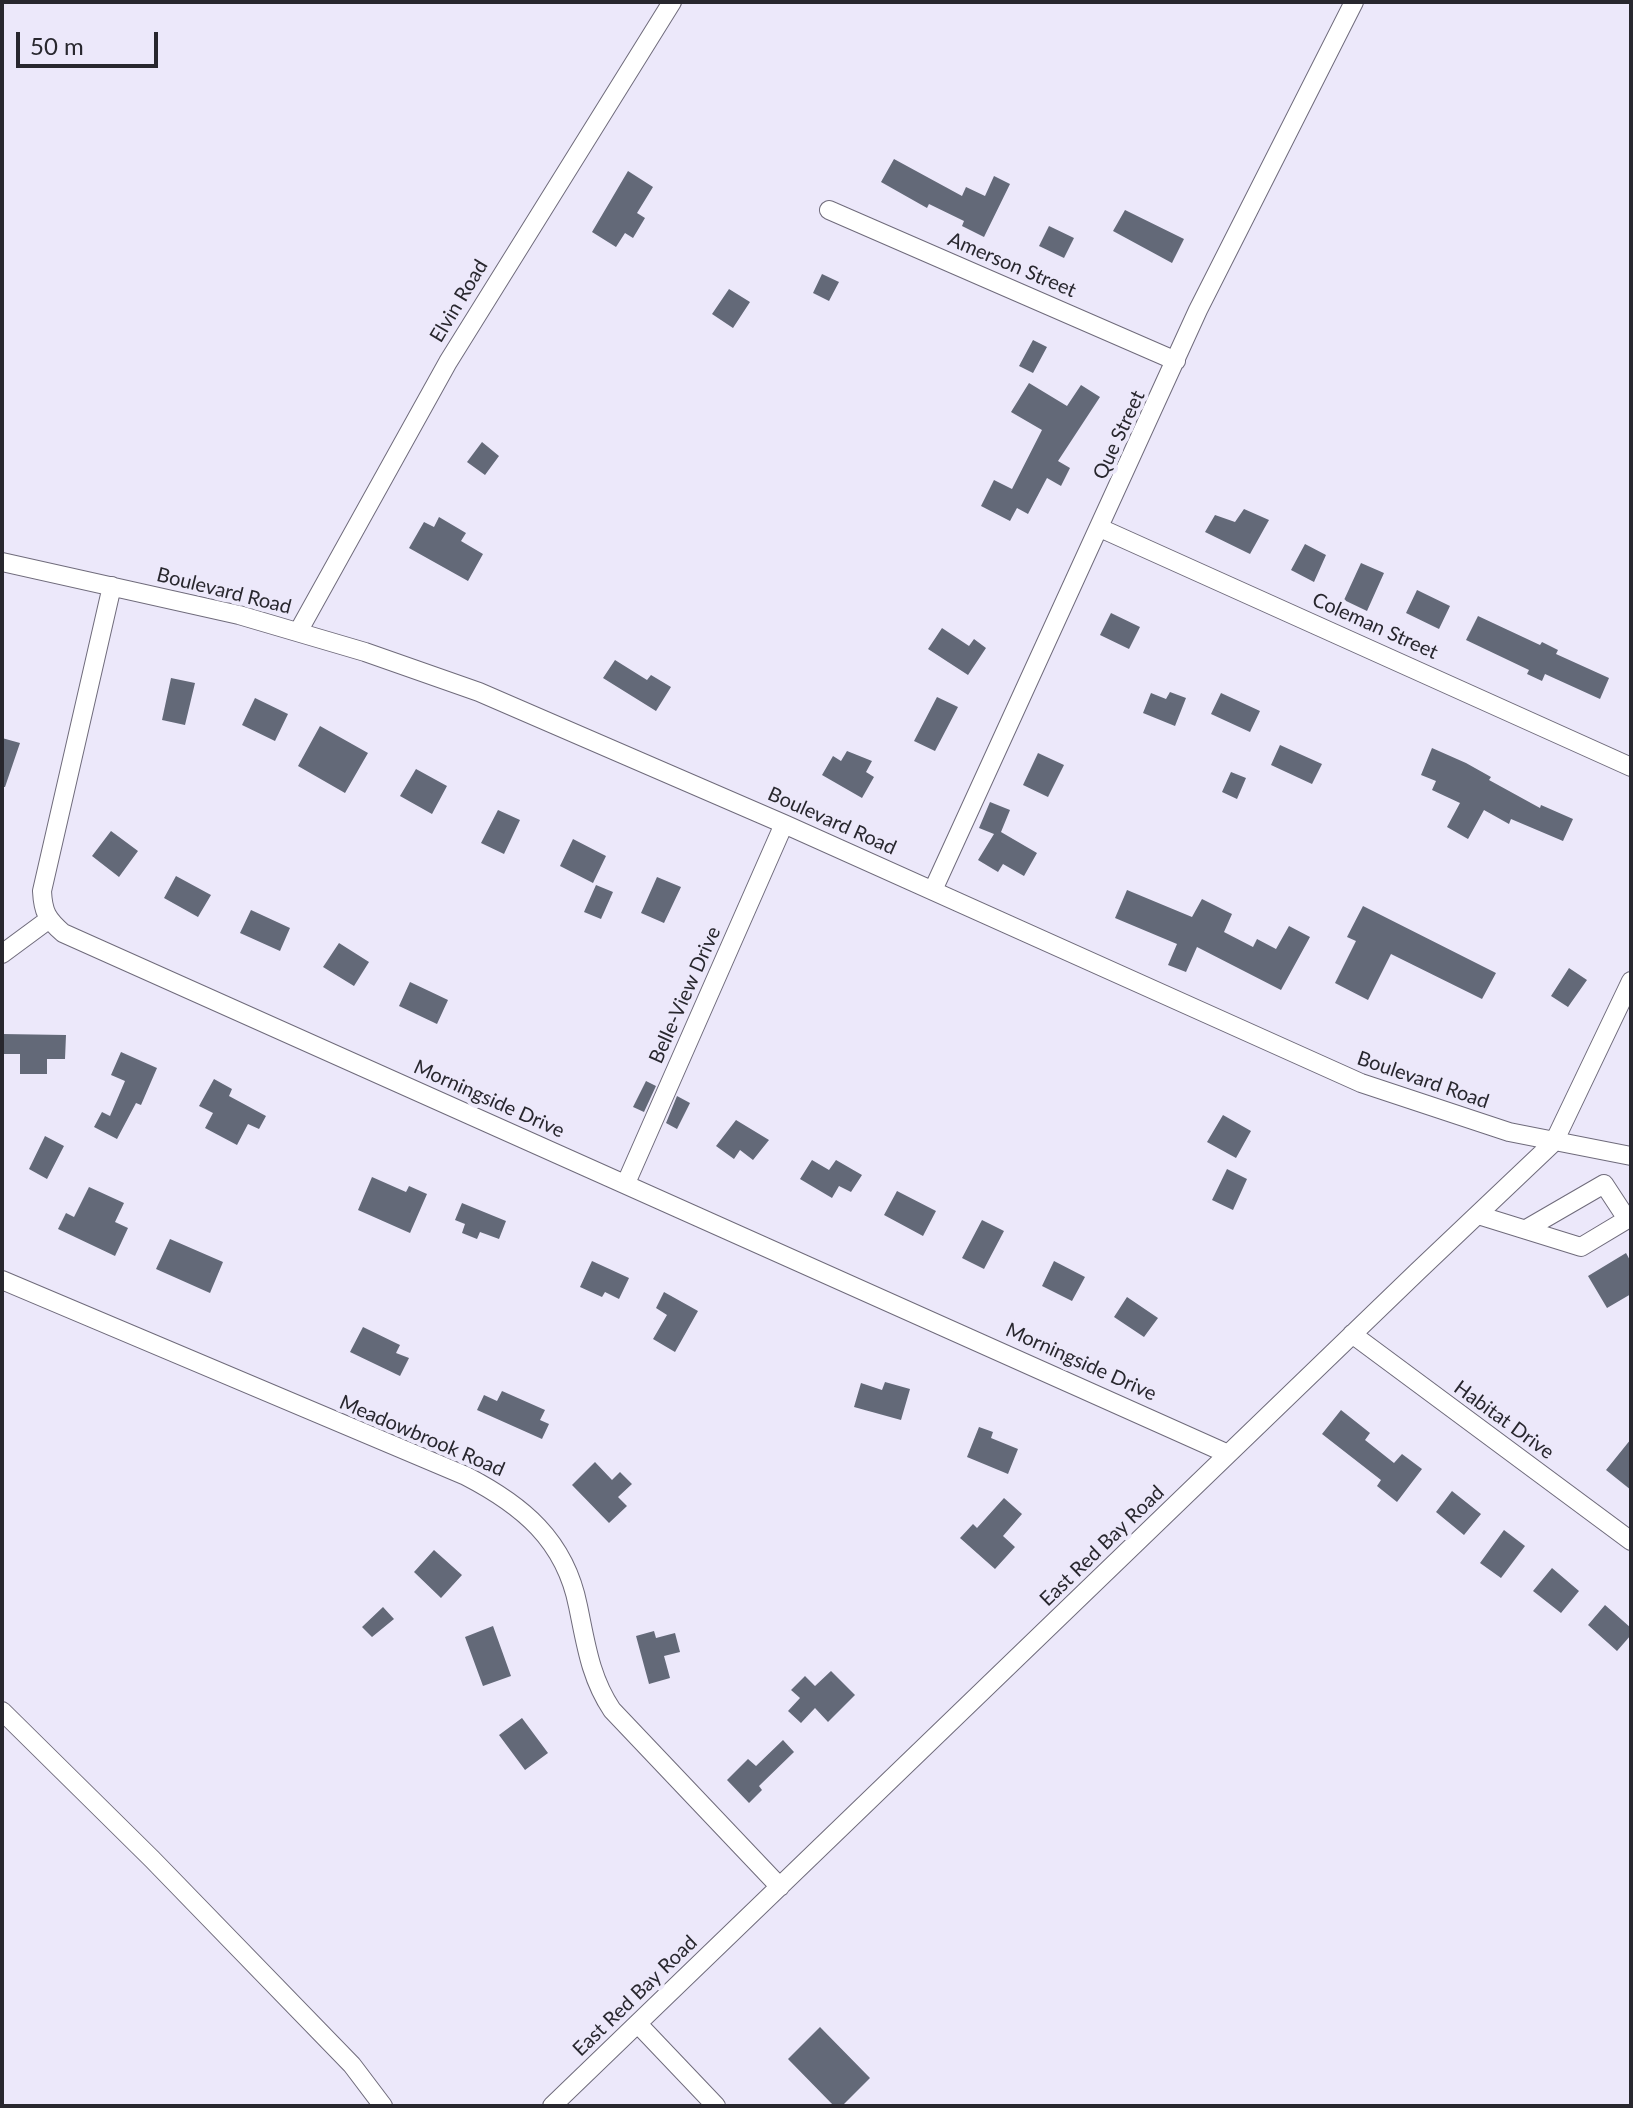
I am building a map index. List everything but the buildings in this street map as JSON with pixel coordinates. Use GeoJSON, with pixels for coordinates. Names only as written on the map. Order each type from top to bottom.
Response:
{"type":"FeatureCollection","features":[{"type":"Feature","properties":{"kind":"street","name":"Elvin Road"},"geometry":{"type":"LineString","coordinates":[[298,632],[455,350],[672,2]]}},
{"type":"Feature","properties":{"kind":"street","name":"Que Street"},"geometry":{"type":"LineString","coordinates":[[933,890],[1237,230],[1354,2]]}},
{"type":"Feature","properties":{"kind":"street","name":"Amerson Street"},"geometry":{"type":"LineString","coordinates":[[829,210],[1176,361]]}},
{"type":"Feature","properties":{"kind":"street","name":"Coleman Street"},"geometry":{"type":"LineString","coordinates":[[1100,528],[1631,767]]}},
{"type":"Feature","properties":{"kind":"street","name":"Boulevard Road"},"geometry":{"type":"LineString","coordinates":[[2,562],[298,632],[533,713],[1361,1083],[1496,1128],[1622,1154]]}},
{"type":"Feature","properties":{"kind":"street"},"geometry":{"type":"LineString","coordinates":[[2,954],[48,920],[43,911],[42,891],[47,862],[112,586]]}},
{"type":"Feature","properties":{"kind":"street","name":"Belle-View Drive"},"geometry":{"type":"LineString","coordinates":[[626,1183],[784,824]]}},
{"type":"Feature","properties":{"kind":"street","name":"Morningside Drive"},"geometry":{"type":"LineString","coordinates":[[48,920],[63,933],[1228,1454]]}},
{"type":"Feature","properties":{"kind":"street","name":"East Red Bay Road"},"geometry":{"type":"LineString","coordinates":[[552,2106],[1554,1142],[1631,981]]}},
{"type":"Feature","properties":{"kind":"street"},"geometry":{"type":"LineString","coordinates":[[1528,1228],[1604,1184],[1622,1154]]}},
{"type":"Feature","properties":{"kind":"street"},"geometry":{"type":"LineString","coordinates":[[1478,1215],[1528,1228],[1581,1247],[1629,1218],[1604,1184]]}},
{"type":"Feature","properties":{"kind":"street","name":"Meadowbrook Road"},"geometry":{"type":"LineString","coordinates":[[2,1280],[466,1476],[507,1497],[543,1529],[560,1556],[577,1602],[594,1679],[612,1710],[780,1887]]}},
{"type":"Feature","properties":{"kind":"street","name":"Habitat Drive"},"geometry":{"type":"LineString","coordinates":[[1352,1334],[1631,1541]]}},
{"type":"Feature","properties":{"kind":"street"},"geometry":{"type":"LineString","coordinates":[[2,1711],[341,2053],[383,2106]]}},
{"type":"Feature","properties":{"kind":"street"},"geometry":{"type":"LineString","coordinates":[[638,2024],[716,2106]]}}]}
